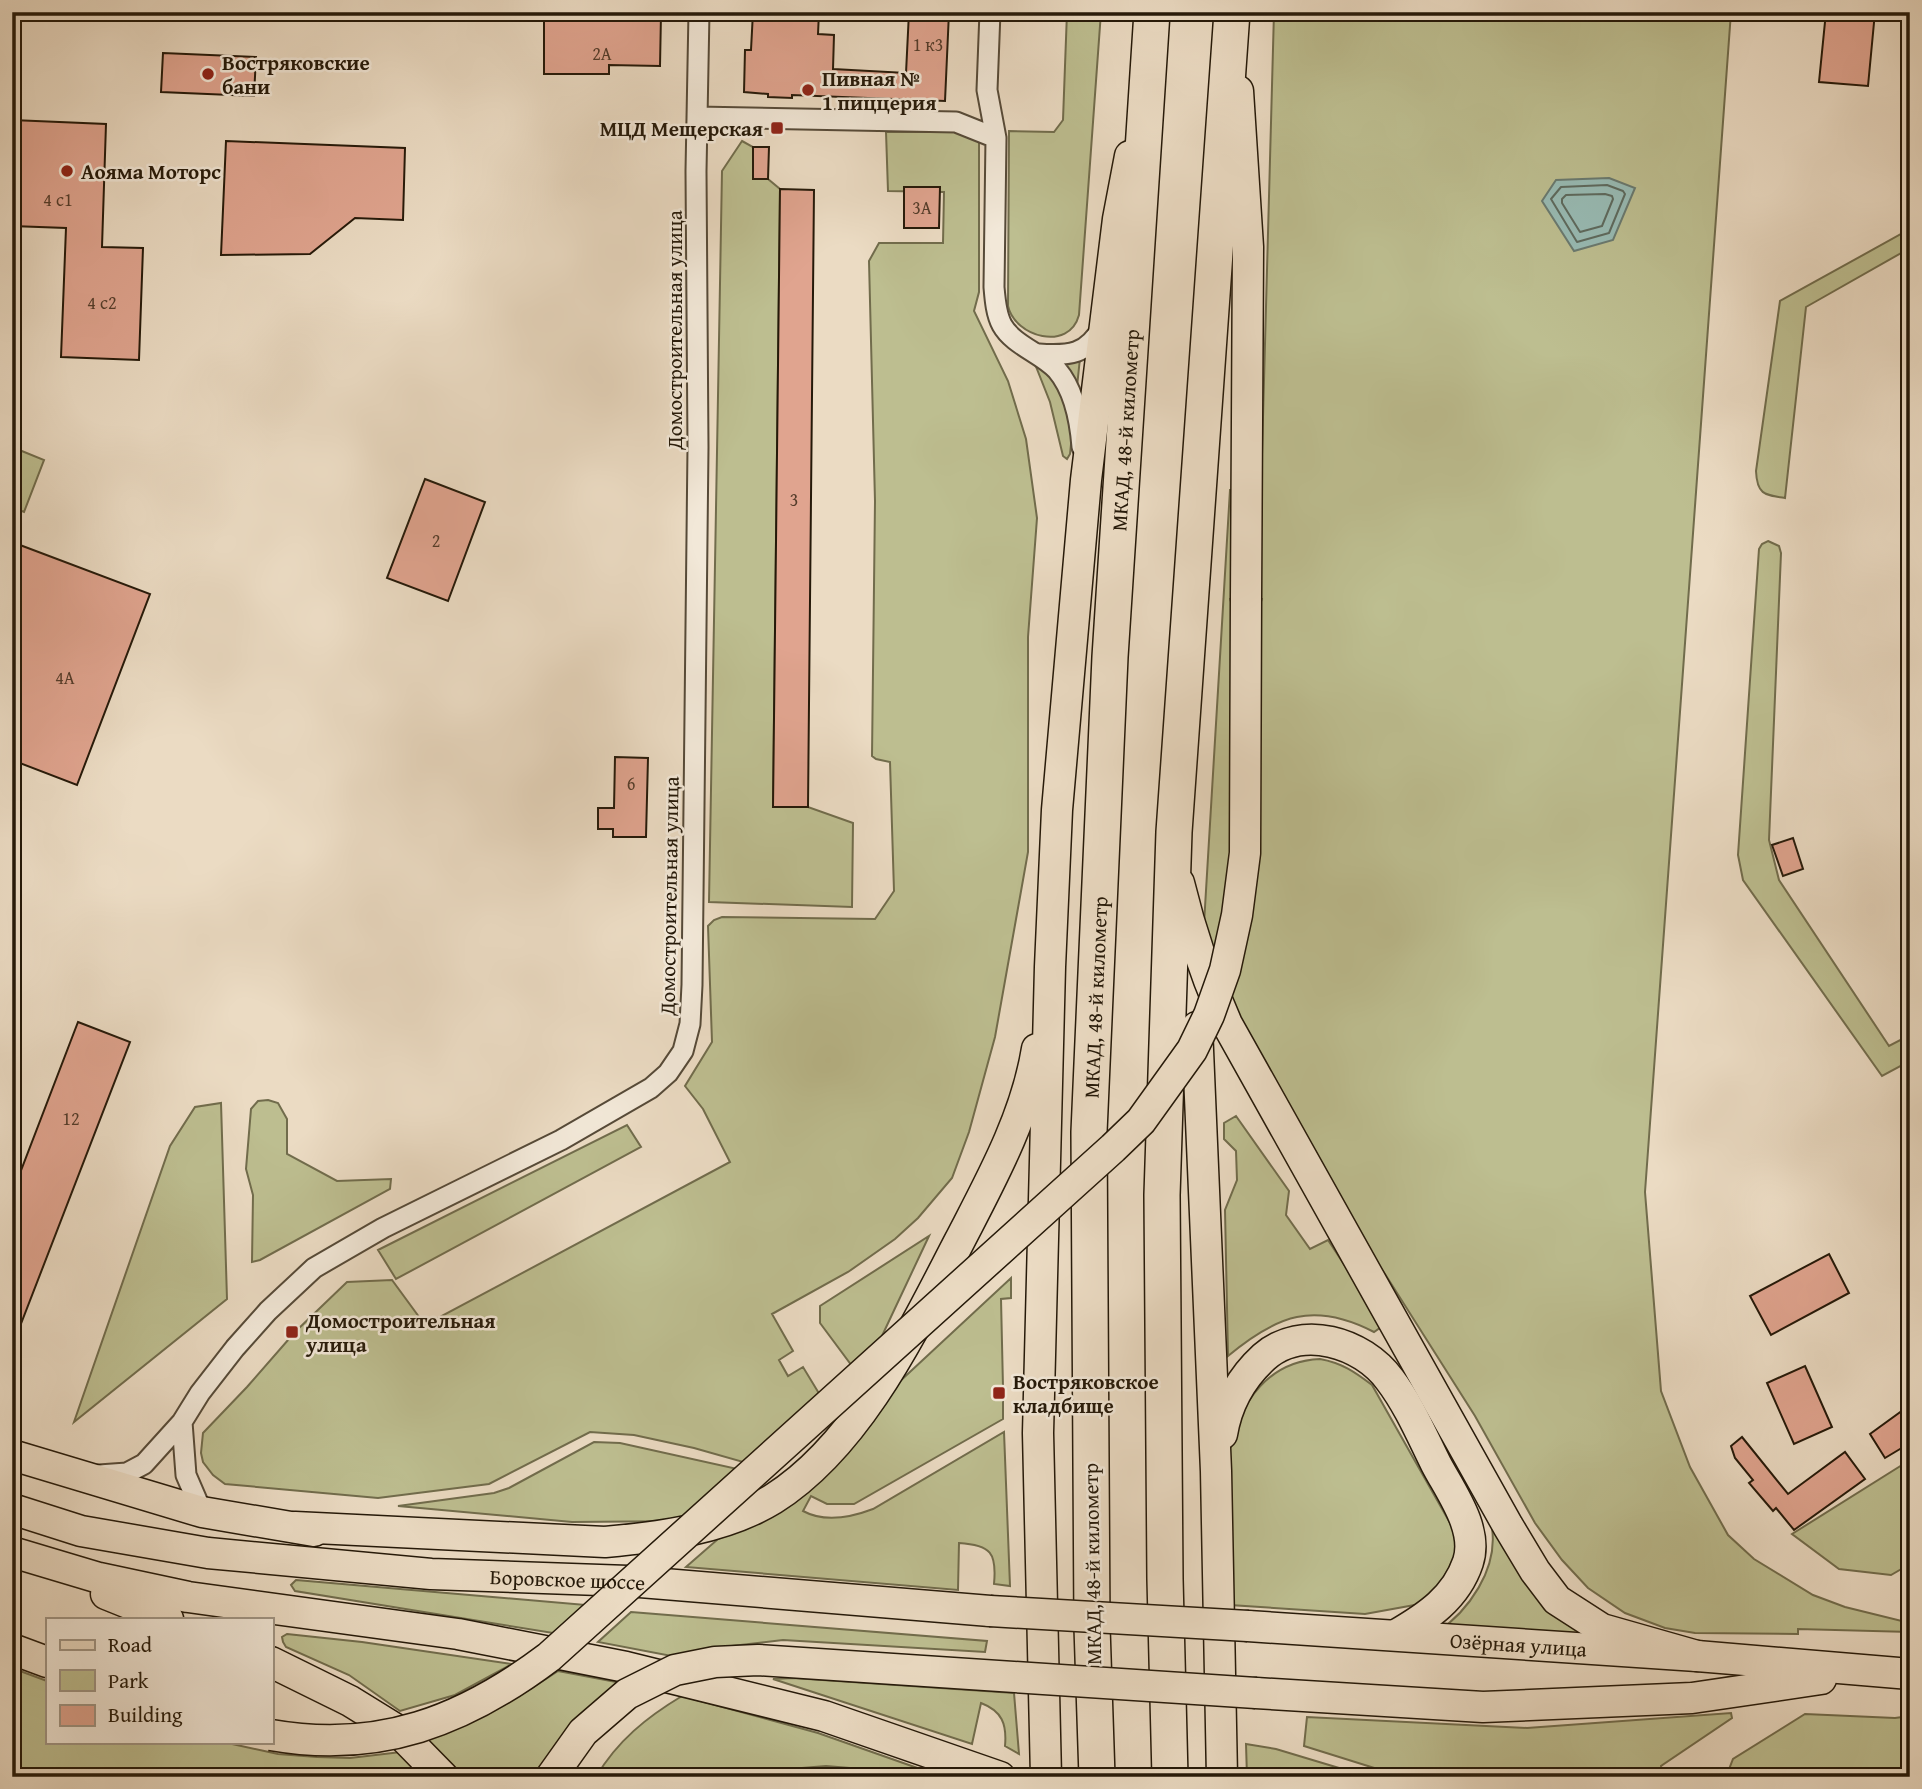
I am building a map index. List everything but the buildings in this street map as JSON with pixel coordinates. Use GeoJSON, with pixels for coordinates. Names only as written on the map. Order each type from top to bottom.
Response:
{"type":"FeatureCollection","features":[{"type":"Feature","properties":{"kind":"highway","name":"МКАД, 48-й километр"},"geometry":{"type":"LineString","coordinates":[[1097,1777],[1092,1614],[1089,1132],[1111,644],[1152,12]]}},
{"type":"Feature","properties":{"kind":"highway"},"geometry":{"type":"LineString","coordinates":[[1170,1777],[1164,1579],[1163,1195],[1174,832],[1232,15]]}},
{"type":"Feature","properties":{"kind":"main road"},"geometry":{"type":"LineString","coordinates":[[273,1735],[334,1740],[416,1728],[480,1703],[550,1657],[1114,1149],[1141,1121],[1192,1050],[1209,1015],[1225,970],[1237,915],[1245,853],[1248,247],[1232,15]]}},
{"type":"Feature","properties":{"kind":"main road"},"geometry":{"type":"LineString","coordinates":[[1046,1777],[1038,1433],[1050,967],[1057,810],[1086,480],[1105,322],[1118,219],[1147,74]]}},
{"type":"Feature","properties":{"kind":"main road"},"geometry":{"type":"LineString","coordinates":[[1174,832],[1179,882],[1194,943],[1227,1024],[1535,1571],[1557,1600],[1602,1629],[1697,1656]]}},
{"type":"Feature","properties":{"kind":"main road"},"geometry":{"type":"LineString","coordinates":[[1194,943],[1216,1471],[1222,1777]]}},
{"type":"Feature","properties":{"kind":"main road"},"geometry":{"type":"LineString","coordinates":[[295,1527],[605,1542],[648,1538],[742,1515],[798,1481],[823,1457],[859,1414],[890,1368],[919,1320],[999,1164],[1020,1111],[1036,1056],[1050,967]]}},
{"type":"Feature","properties":{"kind":"main road"},"geometry":{"type":"LineString","coordinates":[[1216,1471],[1224,1423],[1235,1393],[1254,1366],[1276,1347],[1307,1338],[1333,1342],[1364,1355],[1389,1378],[1415,1420],[1470,1533],[1469,1560],[1452,1593],[1430,1615],[1396,1635]]}},
{"type":"Feature","properties":{"kind":"main road"},"geometry":{"type":"LineString","coordinates":[[12,1454],[202,1512],[295,1527],[545,1576]]}},
{"type":"Feature","properties":{"kind":"main road","name":"Боровское шоссе"},"geometry":{"type":"LineString","coordinates":[[12,1509],[81,1531],[208,1553],[431,1574],[545,1576],[990,1611],[1128,1619]]}},
{"type":"Feature","properties":{"kind":"main road"},"geometry":{"type":"LineString","coordinates":[[12,1553],[166,1618]]}},
{"type":"Feature","properties":{"kind":"main road"},"geometry":{"type":"LineString","coordinates":[[12,1553],[99,1578],[188,1597],[458,1634],[626,1667],[824,1716],[1000,1777]]}},
{"type":"Feature","properties":{"kind":"main road","name":"Озёрная улица"},"geometry":{"type":"LineString","coordinates":[[1128,1619],[1697,1656],[1910,1674]]}},
{"type":"Feature","properties":{"kind":"main road"},"geometry":{"type":"LineString","coordinates":[[12,1650],[46,1662]]}},
{"type":"Feature","properties":{"kind":"main road"},"geometry":{"type":"LineString","coordinates":[[551,1777],[583,1732],[627,1695],[675,1670],[715,1662],[758,1660],[1483,1707],[1692,1698],[1870,1671]]}},
{"type":"Feature","properties":{"kind":"main road"},"geometry":{"type":"LineString","coordinates":[[273,1663],[350,1701],[397,1730],[443,1777]]}},
{"type":"Feature","properties":{"kind":"street","name":"Домостроительная улица"},"geometry":{"type":"LineString","coordinates":[[81,1476],[127,1474],[144,1464],[182,1422],[200,1393],[235,1348],[268,1311],[314,1268],[399,1218],[561,1140],[638,1097],[668,1073],[683,1051],[690,1024],[692,985],[698,447],[696,117],[699,12]]}},
{"type":"Feature","properties":{"kind":"street"},"geometry":{"type":"LineString","coordinates":[[990,12],[987,90],[996,138],[996,305],[1002,325],[1058,371],[1069,389],[1081,437],[1086,480]]}},
{"type":"Feature","properties":{"kind":"street"},"geometry":{"type":"LineString","coordinates":[[696,117],[956,122],[996,138]]}},
{"type":"Feature","properties":{"kind":"street"},"geometry":{"type":"LineString","coordinates":[[1039,354],[1068,355],[1083,349],[1096,339],[1105,322]]}},
{"type":"Feature","properties":{"kind":"street"},"geometry":{"type":"LineString","coordinates":[[182,1422],[186,1475],[202,1512]]}},
{"type":"Feature","properties":{"kind":"green space"},"geometry":{"type":"Polygon","coordinates":[[[1067,12],[1101,12],[1079,315],[1073,327],[1065,334],[1054,337],[1042,336],[1021,326],[1008,306],[1009,131],[1054,132],[1063,120],[1067,12]]]}},
{"type":"Feature","properties":{"kind":"green space"},"geometry":{"type":"Polygon","coordinates":[[[1274,12],[1731,12],[1645,1192],[1661,1391],[1690,1467],[1728,1535],[1754,1559],[1813,1595],[1845,1607],[1910,1623],[1910,1632],[1798,1629],[1798,1634],[1695,1633],[1665,1628],[1625,1613],[1588,1588],[1562,1560],[1535,1523],[1475,1416],[1385,1274],[1251,1092],[1204,924],[1230,490],[1261,491],[1274,12]]]}},
{"type":"Feature","properties":{"kind":"green space"},"geometry":{"type":"Polygon","coordinates":[[[886,132],[979,132],[979,292],[974,311],[1008,381],[1026,439],[1037,518],[1028,637],[1028,852],[995,1037],[969,1132],[952,1178],[918,1218],[895,1239],[848,1272],[772,1314],[793,1351],[779,1360],[788,1376],[803,1367],[823,1400],[750,1464],[634,1435],[590,1432],[489,1484],[378,1498],[225,1484],[213,1475],[203,1462],[203,1433],[295,1332],[347,1282],[392,1280],[425,1325],[730,1162],[703,1109],[685,1086],[712,1042],[708,926],[714,920],[722,917],[875,919],[894,891],[890,762],[872,756],[875,501],[869,261],[879,243],[943,243],[944,192],[888,191],[886,132]]]}},
{"type":"Feature","properties":{"kind":"green space"},"geometry":{"type":"Polygon","coordinates":[[[742,141],[753,147],[753,179],[768,179],[780,189],[773,807],[808,807],[853,823],[852,907],[709,902],[722,171],[742,141]]]}},
{"type":"Feature","properties":{"kind":"green space"},"geometry":{"type":"Polygon","coordinates":[[[1910,229],[1910,248],[1806,307],[1785,498],[1763,492],[1758,485],[1756,471],[1780,301],[1910,229]]]}},
{"type":"Feature","properties":{"kind":"green space"},"geometry":{"type":"Polygon","coordinates":[[[1080,358],[1070,454],[1067,459],[1063,456],[1050,402],[1033,359],[1080,358]]]}},
{"type":"Feature","properties":{"kind":"green space"},"geometry":{"type":"Polygon","coordinates":[[[12,447],[44,460],[24,512],[12,507],[12,447]]]}},
{"type":"Feature","properties":{"kind":"green space"},"geometry":{"type":"Polygon","coordinates":[[[1768,541],[1779,546],[1781,553],[1769,840],[1779,880],[1889,1046],[1910,1035],[1910,1061],[1882,1076],[1743,880],[1738,855],[1759,549],[1768,541]]]}},
{"type":"Feature","properties":{"kind":"green space"},"geometry":{"type":"Polygon","coordinates":[[[258,1101],[278,1103],[287,1119],[287,1154],[337,1181],[391,1179],[390,1189],[252,1262],[253,1195],[246,1169],[251,1109],[258,1101]]]}},
{"type":"Feature","properties":{"kind":"green space"},"geometry":{"type":"Polygon","coordinates":[[[221,1103],[227,1299],[74,1422],[170,1146],[195,1107],[221,1103]]]}},
{"type":"Feature","properties":{"kind":"green space"},"geometry":{"type":"Polygon","coordinates":[[[1236,1116],[1289,1191],[1286,1215],[1310,1249],[1328,1240],[1384,1325],[1374,1332],[1353,1322],[1333,1317],[1297,1317],[1263,1331],[1228,1356],[1225,1210],[1237,1180],[1236,1151],[1224,1139],[1224,1123],[1236,1116]]]}},
{"type":"Feature","properties":{"kind":"green space"},"geometry":{"type":"Polygon","coordinates":[[[627,1125],[641,1147],[396,1279],[378,1250],[627,1125]]]}},
{"type":"Feature","properties":{"kind":"green space"},"geometry":{"type":"Polygon","coordinates":[[[929,1236],[873,1355],[855,1370],[820,1323],[820,1306],[929,1236]]]}},
{"type":"Feature","properties":{"kind":"green space"},"geometry":{"type":"Polygon","coordinates":[[[1011,1278],[1011,1298],[1001,1299],[1003,1387],[994,1388],[995,1400],[1003,1400],[1003,1419],[854,1504],[827,1504],[811,1496],[803,1511],[820,1517],[838,1518],[873,1509],[1004,1432],[1010,1586],[994,1584],[994,1565],[990,1553],[978,1546],[959,1543],[958,1590],[686,1567],[718,1539],[757,1521],[869,1410],[1011,1278]]]}},
{"type":"Feature","properties":{"kind":"green space"},"geometry":{"type":"Polygon","coordinates":[[[1320,1359],[1348,1369],[1372,1385],[1454,1530],[1456,1554],[1441,1583],[1420,1604],[1365,1614],[1230,1605],[1228,1468],[1233,1434],[1246,1405],[1265,1382],[1289,1366],[1320,1359]]]}},
{"type":"Feature","properties":{"kind":"green space"},"geometry":{"type":"Polygon","coordinates":[[[594,1442],[620,1443],[742,1470],[685,1521],[572,1522],[398,1506],[494,1493],[509,1488],[594,1442]]]}},
{"type":"Feature","properties":{"kind":"green space"},"geometry":{"type":"Polygon","coordinates":[[[1910,1460],[1910,1564],[1891,1575],[1839,1569],[1792,1534],[1910,1460]]]}},
{"type":"Feature","properties":{"kind":"green space"},"geometry":{"type":"Polygon","coordinates":[[[1502,1524],[1604,1640],[1436,1633],[1460,1613],[1479,1588],[1490,1559],[1492,1528],[1502,1524]]]}},
{"type":"Feature","properties":{"kind":"green space"},"geometry":{"type":"Polygon","coordinates":[[[296,1580],[586,1605],[553,1633],[295,1591],[291,1585],[296,1580]]]}},
{"type":"Feature","properties":{"kind":"green space"},"geometry":{"type":"Polygon","coordinates":[[[631,1612],[987,1641],[985,1652],[783,1640],[706,1649],[682,1658],[598,1642],[631,1612]]]}},
{"type":"Feature","properties":{"kind":"green space"},"geometry":{"type":"Polygon","coordinates":[[[287,1634],[512,1664],[455,1695],[400,1711],[349,1675],[286,1647],[282,1637],[287,1634]]]}},
{"type":"Feature","properties":{"kind":"green space"},"geometry":{"type":"Polygon","coordinates":[[[12,1668],[46,1681],[46,1744],[232,1744],[278,1754],[350,1758],[401,1752],[425,1777],[12,1777],[12,1668]]]}},
{"type":"Feature","properties":{"kind":"green space"},"geometry":{"type":"Polygon","coordinates":[[[558,1671],[632,1685],[551,1777],[465,1777],[427,1739],[495,1710],[558,1671]]]}},
{"type":"Feature","properties":{"kind":"green space"},"geometry":{"type":"Polygon","coordinates":[[[793,1678],[1014,1693],[1019,1754],[1005,1746],[1002,1719],[994,1710],[981,1703],[972,1744],[773,1679],[793,1678]]]}},
{"type":"Feature","properties":{"kind":"green space"},"geometry":{"type":"Polygon","coordinates":[[[682,1696],[818,1733],[943,1777],[897,1777],[862,1769],[826,1766],[802,1768],[777,1777],[596,1777],[623,1741],[657,1712],[682,1696]]]}},
{"type":"Feature","properties":{"kind":"green space"},"geometry":{"type":"Polygon","coordinates":[[[1731,1713],[1732,1718],[1661,1766],[1663,1777],[1403,1777],[1304,1746],[1307,1717],[1527,1728],[1731,1713]]]}},
{"type":"Feature","properties":{"kind":"green space"},"geometry":{"type":"Polygon","coordinates":[[[1805,1714],[1895,1718],[1910,1716],[1910,1777],[1726,1777],[1733,1759],[1805,1714]]]}},
{"type":"Feature","properties":{"kind":"green space"},"geometry":{"type":"Polygon","coordinates":[[[1246,1744],[1276,1749],[1369,1777],[1247,1777],[1246,1744]]]}},
{"type":"Feature","properties":{"kind":"water"},"geometry":{"type":"Polygon","coordinates":[[[1609,178],[1635,188],[1613,240],[1574,251],[1542,201],[1556,180],[1609,178]]]}},
{"type":"Feature","properties":{"kind":"place","name":"Востряковские бани"},"geometry":{"type":"Point","coordinates":[208,74]}},
{"type":"Feature","properties":{"kind":"place","name":"Пивная № 1 пиццерия"},"geometry":{"type":"Point","coordinates":[808,90]}},
{"type":"Feature","properties":{"kind":"place","name":"МЦД Мещерская"},"geometry":{"type":"Point","coordinates":[777,128]}},
{"type":"Feature","properties":{"kind":"place","name":"Аояма Моторс"},"geometry":{"type":"Point","coordinates":[67,171]}},
{"type":"Feature","properties":{"kind":"place","name":"Домостроительная улица"},"geometry":{"type":"Point","coordinates":[292,1332]}},
{"type":"Feature","properties":{"kind":"place","name":"Востряковское кладбище"},"geometry":{"type":"Point","coordinates":[999,1393]}}]}
